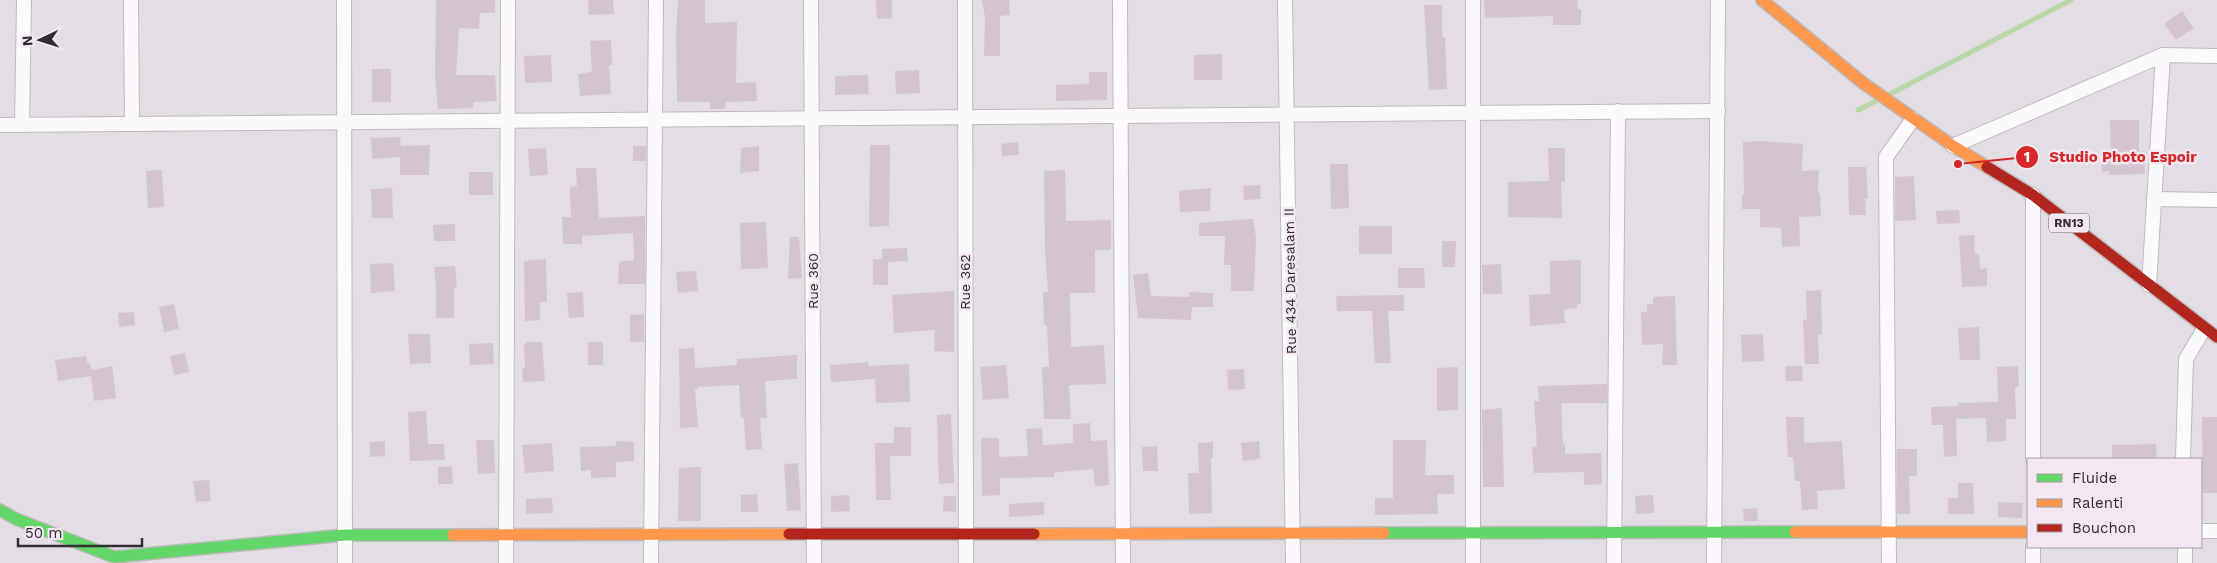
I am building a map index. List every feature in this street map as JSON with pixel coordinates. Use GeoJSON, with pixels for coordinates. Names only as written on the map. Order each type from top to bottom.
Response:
{"type":"FeatureCollection","features":[{"type":"Feature","properties":{"kind":"street"},"geometry":{"type":"LineString","coordinates":[[22,125],[24,0]]}},
{"type":"Feature","properties":{"kind":"street"},"geometry":{"type":"LineString","coordinates":[[131,0],[132,124]]}},
{"type":"Feature","properties":{"kind":"street"},"geometry":{"type":"LineString","coordinates":[[344,0],[345,563]]}},
{"type":"Feature","properties":{"kind":"street"},"geometry":{"type":"LineString","coordinates":[[506,563],[508,0]]}},
{"type":"Feature","properties":{"kind":"street"},"geometry":{"type":"LineString","coordinates":[[651,563],[656,0]]}},
{"type":"Feature","properties":{"kind":"street","name":"Rue 360"},"geometry":{"type":"LineString","coordinates":[[811,0],[814,563]]}},
{"type":"Feature","properties":{"kind":"street","name":"Rue 362"},"geometry":{"type":"LineString","coordinates":[[965,0],[966,563]]}},
{"type":"Feature","properties":{"kind":"street"},"geometry":{"type":"LineString","coordinates":[[1120,0],[1122,563]]}},
{"type":"Feature","properties":{"kind":"street","name":"Rue 434 Daresalam II"},"geometry":{"type":"LineString","coordinates":[[1285,0],[1293,563]]}},
{"type":"Feature","properties":{"kind":"street"},"geometry":{"type":"LineString","coordinates":[[1473,0],[1473,563]]}},
{"type":"Feature","properties":{"kind":"street"},"geometry":{"type":"LineString","coordinates":[[1714,563],[1718,0]]}},
{"type":"Feature","properties":{"kind":"street","name":"RN13"},"geometry":{"type":"LineString","coordinates":[[1771,3],[1862,83],[1913,120],[2033,196],[2204,329],[2217,337]]}},
{"type":"Feature","properties":{"kind":"street"},"geometry":{"type":"LineString","coordinates":[[2149,285],[2163,55]]}},
{"type":"Feature","properties":{"kind":"street"},"geometry":{"type":"LineString","coordinates":[[1953,146],[2163,55],[2217,56]]}},
{"type":"Feature","properties":{"kind":"street"},"geometry":{"type":"LineString","coordinates":[[1614,563],[1618,111]]}},
{"type":"Feature","properties":{"kind":"street"},"geometry":{"type":"LineString","coordinates":[[0,125],[1718,111]]}},
{"type":"Feature","properties":{"kind":"street"},"geometry":{"type":"LineString","coordinates":[[1889,563],[1886,156],[1913,120]]}},
{"type":"Feature","properties":{"kind":"street"},"geometry":{"type":"LineString","coordinates":[[2033,196],[2033,458]]}},
{"type":"Feature","properties":{"kind":"street"},"geometry":{"type":"LineString","coordinates":[[2154,199],[2217,200]]}},
{"type":"Feature","properties":{"kind":"street"},"geometry":{"type":"LineString","coordinates":[[2183,458],[2186,359],[2204,329]]}},
{"type":"Feature","properties":{"kind":"street"},"geometry":{"type":"LineString","coordinates":[[0,510],[16,519],[114,557],[345,535],[2027,532]]}},
{"type":"Feature","properties":{"kind":"street"},"geometry":{"type":"LineString","coordinates":[[2202,532],[2217,531]]}},
{"type":"Feature","properties":{"kind":"street"},"geometry":{"type":"LineString","coordinates":[[2033,548],[2033,563]]}},
{"type":"Feature","properties":{"kind":"street"},"geometry":{"type":"LineString","coordinates":[[2184,548],[2185,563]]}},
{"type":"Feature","properties":{"kind":"building"},"geometry":{"type":"Polygon","coordinates":[[[436,0],[495,0],[495,13],[480,13],[479,29],[459,28],[456,75],[495,75],[497,101],[473,102],[473,108],[438,109],[435,75],[436,0]]]}},
{"type":"Feature","properties":{"kind":"building"},"geometry":{"type":"Polygon","coordinates":[[[588,0],[613,0],[614,14],[589,15],[588,0]]]}},
{"type":"Feature","properties":{"kind":"building"},"geometry":{"type":"Polygon","coordinates":[[[678,0],[705,0],[705,23],[737,22],[736,83],[756,82],[757,101],[725,102],[725,109],[710,109],[710,102],[677,102],[676,32],[678,0]]]}},
{"type":"Feature","properties":{"kind":"building"},"geometry":{"type":"Polygon","coordinates":[[[876,0],[892,0],[892,18],[877,19],[876,0]]]}},
{"type":"Feature","properties":{"kind":"building"},"geometry":{"type":"Polygon","coordinates":[[[982,0],[1009,0],[1010,15],[1000,16],[1000,56],[984,56],[985,17],[982,0]]]}},
{"type":"Feature","properties":{"kind":"building"},"geometry":{"type":"Polygon","coordinates":[[[1484,0],[1577,0],[1578,9],[1581,9],[1581,25],[1553,25],[1553,16],[1485,18],[1484,0]]]}},
{"type":"Feature","properties":{"kind":"building"},"geometry":{"type":"Polygon","coordinates":[[[1424,5],[1442,5],[1442,37],[1445,37],[1447,89],[1429,90],[1424,5]]]}},
{"type":"Feature","properties":{"kind":"building"},"geometry":{"type":"Polygon","coordinates":[[[2182,11],[2194,28],[2176,40],[2164,24],[2182,11]]]}},
{"type":"Feature","properties":{"kind":"building"},"geometry":{"type":"Polygon","coordinates":[[[611,40],[612,65],[609,65],[611,94],[580,96],[578,74],[592,71],[590,41],[611,40]]]}},
{"type":"Feature","properties":{"kind":"building"},"geometry":{"type":"Polygon","coordinates":[[[1222,54],[1222,80],[1194,80],[1194,55],[1222,54]]]}},
{"type":"Feature","properties":{"kind":"building"},"geometry":{"type":"Polygon","coordinates":[[[551,55],[552,82],[525,83],[524,56],[551,55]]]}},
{"type":"Feature","properties":{"kind":"building"},"geometry":{"type":"Polygon","coordinates":[[[372,69],[391,69],[391,102],[372,102],[372,69]]]}},
{"type":"Feature","properties":{"kind":"building"},"geometry":{"type":"Polygon","coordinates":[[[919,70],[920,93],[896,94],[895,71],[919,70]]]}},
{"type":"Feature","properties":{"kind":"building"},"geometry":{"type":"Polygon","coordinates":[[[1089,72],[1107,72],[1107,100],[1056,101],[1056,85],[1089,84],[1089,72]]]}},
{"type":"Feature","properties":{"kind":"building"},"geometry":{"type":"Polygon","coordinates":[[[868,75],[869,94],[835,95],[835,76],[868,75]]]}},
{"type":"Feature","properties":{"kind":"building"},"geometry":{"type":"Polygon","coordinates":[[[2110,120],[2139,120],[2139,151],[2144,151],[2145,174],[2109,175],[2109,171],[2102,172],[2101,154],[2109,154],[2111,151],[2110,120]]]}},
{"type":"Feature","properties":{"kind":"building"},"geometry":{"type":"Polygon","coordinates":[[[400,137],[401,146],[430,145],[429,175],[400,175],[400,157],[372,159],[371,138],[400,137]]]}},
{"type":"Feature","properties":{"kind":"building"},"geometry":{"type":"Polygon","coordinates":[[[1761,141],[1803,144],[1802,171],[1819,170],[1818,193],[1820,193],[1821,216],[1799,217],[1800,246],[1782,247],[1781,228],[1760,227],[1760,209],[1742,209],[1742,195],[1744,195],[1743,142],[1761,141]]]}},
{"type":"Feature","properties":{"kind":"building"},"geometry":{"type":"Polygon","coordinates":[[[1018,142],[1019,155],[1002,156],[1001,144],[1018,142]]]}},
{"type":"Feature","properties":{"kind":"building"},"geometry":{"type":"Polygon","coordinates":[[[870,145],[890,145],[889,226],[869,227],[870,145]]]}},
{"type":"Feature","properties":{"kind":"building"},"geometry":{"type":"Polygon","coordinates":[[[633,146],[646,146],[646,161],[633,161],[633,146]]]}},
{"type":"Feature","properties":{"kind":"building"},"geometry":{"type":"Polygon","coordinates":[[[759,146],[759,171],[740,173],[741,148],[759,146]]]}},
{"type":"Feature","properties":{"kind":"building"},"geometry":{"type":"Polygon","coordinates":[[[546,148],[548,175],[530,176],[528,149],[546,148]]]}},
{"type":"Feature","properties":{"kind":"building"},"geometry":{"type":"Polygon","coordinates":[[[1548,148],[1565,148],[1565,181],[1561,182],[1562,218],[1508,217],[1508,182],[1549,181],[1548,148]]]}},
{"type":"Feature","properties":{"kind":"building"},"geometry":{"type":"Polygon","coordinates":[[[1330,164],[1348,164],[1349,208],[1331,209],[1330,164]]]}},
{"type":"Feature","properties":{"kind":"building"},"geometry":{"type":"Polygon","coordinates":[[[1848,167],[1866,167],[1868,199],[1865,199],[1866,215],[1849,215],[1848,167]]]}},
{"type":"Feature","properties":{"kind":"building"},"geometry":{"type":"Polygon","coordinates":[[[576,168],[596,168],[599,218],[645,216],[645,284],[618,284],[619,262],[634,260],[633,233],[582,236],[582,244],[563,244],[562,217],[571,217],[570,187],[577,186],[576,168]]]}},
{"type":"Feature","properties":{"kind":"building"},"geometry":{"type":"Polygon","coordinates":[[[162,170],[164,207],[148,208],[146,171],[162,170]]]}},
{"type":"Feature","properties":{"kind":"building"},"geometry":{"type":"Polygon","coordinates":[[[1065,170],[1066,221],[1111,220],[1111,250],[1095,250],[1095,293],[1070,293],[1071,347],[1104,345],[1106,384],[1069,385],[1071,419],[1044,419],[1042,367],[1049,367],[1047,325],[1044,325],[1043,292],[1048,292],[1045,250],[1044,171],[1065,170]]]}},
{"type":"Feature","properties":{"kind":"building"},"geometry":{"type":"Polygon","coordinates":[[[469,172],[493,172],[493,195],[469,195],[469,172]]]}},
{"type":"Feature","properties":{"kind":"building"},"geometry":{"type":"Polygon","coordinates":[[[1914,176],[1916,220],[1895,221],[1895,177],[1914,176]]]}},
{"type":"Feature","properties":{"kind":"building"},"geometry":{"type":"Polygon","coordinates":[[[1260,185],[1261,199],[1244,200],[1243,186],[1260,185]]]}},
{"type":"Feature","properties":{"kind":"building"},"geometry":{"type":"Polygon","coordinates":[[[392,188],[393,218],[372,218],[371,189],[392,188]]]}},
{"type":"Feature","properties":{"kind":"building"},"geometry":{"type":"Polygon","coordinates":[[[1211,188],[1210,211],[1180,212],[1179,191],[1211,188]]]}},
{"type":"Feature","properties":{"kind":"building"},"geometry":{"type":"Polygon","coordinates":[[[1959,210],[1960,223],[1937,224],[1936,211],[1959,210]]]}},
{"type":"Feature","properties":{"kind":"building"},"geometry":{"type":"Polygon","coordinates":[[[1253,219],[1256,238],[1254,291],[1231,291],[1231,265],[1224,265],[1225,236],[1199,236],[1199,223],[1253,219]]]}},
{"type":"Feature","properties":{"kind":"building"},"geometry":{"type":"Polygon","coordinates":[[[766,222],[768,268],[741,269],[740,223],[766,222]]]}},
{"type":"Feature","properties":{"kind":"building"},"geometry":{"type":"Polygon","coordinates":[[[455,224],[455,241],[434,241],[433,225],[455,224]]]}},
{"type":"Feature","properties":{"kind":"building"},"geometry":{"type":"Polygon","coordinates":[[[1359,226],[1392,226],[1392,254],[1359,254],[1359,226]]]}},
{"type":"Feature","properties":{"kind":"building"},"geometry":{"type":"Polygon","coordinates":[[[1974,235],[1975,254],[1979,254],[1980,269],[1987,268],[1987,286],[1962,287],[1959,236],[1974,235]]]}},
{"type":"Feature","properties":{"kind":"building"},"geometry":{"type":"Polygon","coordinates":[[[790,237],[799,237],[802,278],[788,279],[790,237]]]}},
{"type":"Feature","properties":{"kind":"building"},"geometry":{"type":"Polygon","coordinates":[[[1442,241],[1456,241],[1455,267],[1442,267],[1442,241]]]}},
{"type":"Feature","properties":{"kind":"building"},"geometry":{"type":"Polygon","coordinates":[[[907,248],[908,261],[888,262],[888,285],[873,285],[873,259],[882,259],[882,249],[907,248]]]}},
{"type":"Feature","properties":{"kind":"building"},"geometry":{"type":"Polygon","coordinates":[[[546,259],[547,302],[540,302],[540,320],[525,321],[524,261],[546,259]]]}},
{"type":"Feature","properties":{"kind":"building"},"geometry":{"type":"Polygon","coordinates":[[[1581,260],[1581,304],[1577,304],[1577,308],[1564,309],[1565,323],[1530,326],[1529,295],[1550,294],[1550,261],[1581,260]]]}},
{"type":"Feature","properties":{"kind":"building"},"geometry":{"type":"Polygon","coordinates":[[[393,263],[395,291],[371,293],[370,264],[393,263]]]}},
{"type":"Feature","properties":{"kind":"building"},"geometry":{"type":"Polygon","coordinates":[[[1501,264],[1502,294],[1483,294],[1482,265],[1501,264]]]}},
{"type":"Feature","properties":{"kind":"building"},"geometry":{"type":"Polygon","coordinates":[[[455,266],[457,287],[454,288],[454,318],[436,318],[434,267],[455,266]]]}},
{"type":"Feature","properties":{"kind":"building"},"geometry":{"type":"Polygon","coordinates":[[[1398,268],[1424,268],[1425,288],[1398,288],[1398,268]]]}},
{"type":"Feature","properties":{"kind":"building"},"geometry":{"type":"Polygon","coordinates":[[[696,271],[698,291],[678,293],[676,272],[696,271]]]}},
{"type":"Feature","properties":{"kind":"building"},"geometry":{"type":"Polygon","coordinates":[[[1148,273],[1151,296],[1190,297],[1189,292],[1213,293],[1213,307],[1192,307],[1191,320],[1138,318],[1133,275],[1148,273]]]}},
{"type":"Feature","properties":{"kind":"building"},"geometry":{"type":"Polygon","coordinates":[[[1821,290],[1822,334],[1818,335],[1819,364],[1805,364],[1803,320],[1807,320],[1806,291],[1821,290]]]}},
{"type":"Feature","properties":{"kind":"building"},"geometry":{"type":"Polygon","coordinates":[[[954,291],[954,352],[934,351],[935,330],[894,333],[892,295],[954,291]]]}},
{"type":"Feature","properties":{"kind":"building"},"geometry":{"type":"Polygon","coordinates":[[[583,292],[584,317],[569,318],[567,293],[583,292]]]}},
{"type":"Feature","properties":{"kind":"building"},"geometry":{"type":"Polygon","coordinates":[[[1404,295],[1404,311],[1388,311],[1391,363],[1375,363],[1372,311],[1337,311],[1336,296],[1404,295]]]}},
{"type":"Feature","properties":{"kind":"building"},"geometry":{"type":"Polygon","coordinates":[[[1675,296],[1677,365],[1662,365],[1663,344],[1642,345],[1641,312],[1647,312],[1647,304],[1653,304],[1653,297],[1675,296]]]}},
{"type":"Feature","properties":{"kind":"building"},"geometry":{"type":"Polygon","coordinates":[[[174,304],[179,329],[164,332],[159,307],[174,304]]]}},
{"type":"Feature","properties":{"kind":"building"},"geometry":{"type":"Polygon","coordinates":[[[134,312],[135,325],[119,327],[118,313],[134,312]]]}},
{"type":"Feature","properties":{"kind":"building"},"geometry":{"type":"Polygon","coordinates":[[[644,314],[644,342],[630,342],[630,315],[644,314]]]}},
{"type":"Feature","properties":{"kind":"building"},"geometry":{"type":"Polygon","coordinates":[[[1979,327],[1980,360],[1960,360],[1958,328],[1979,327]]]}},
{"type":"Feature","properties":{"kind":"building"},"geometry":{"type":"Polygon","coordinates":[[[408,334],[430,334],[431,363],[410,364],[408,334]]]}},
{"type":"Feature","properties":{"kind":"building"},"geometry":{"type":"Polygon","coordinates":[[[1763,334],[1764,361],[1742,362],[1741,335],[1763,334]]]}},
{"type":"Feature","properties":{"kind":"building"},"geometry":{"type":"Polygon","coordinates":[[[526,342],[542,342],[545,381],[523,382],[522,369],[525,368],[524,344],[526,342]]]}},
{"type":"Feature","properties":{"kind":"building"},"geometry":{"type":"Polygon","coordinates":[[[588,342],[603,342],[603,365],[588,365],[588,342]]]}},
{"type":"Feature","properties":{"kind":"building"},"geometry":{"type":"Polygon","coordinates":[[[493,343],[494,364],[470,365],[469,344],[493,343]]]}},
{"type":"Feature","properties":{"kind":"building"},"geometry":{"type":"Polygon","coordinates":[[[694,348],[695,367],[697,368],[737,365],[737,359],[797,355],[797,379],[765,381],[767,418],[760,418],[762,449],[746,450],[744,418],[741,418],[739,385],[698,387],[698,389],[695,389],[698,427],[680,428],[679,349],[694,348]]]}},
{"type":"Feature","properties":{"kind":"building"},"geometry":{"type":"Polygon","coordinates":[[[185,353],[189,372],[174,375],[170,356],[185,353]]]}},
{"type":"Feature","properties":{"kind":"building"},"geometry":{"type":"Polygon","coordinates":[[[86,356],[87,363],[90,363],[92,370],[112,366],[116,398],[94,401],[91,376],[58,381],[55,360],[86,356]]]}},
{"type":"Feature","properties":{"kind":"building"},"geometry":{"type":"Polygon","coordinates":[[[868,362],[869,366],[909,364],[910,402],[876,403],[875,379],[831,382],[830,365],[868,362]]]}},
{"type":"Feature","properties":{"kind":"building"},"geometry":{"type":"Polygon","coordinates":[[[1006,365],[1009,398],[983,400],[980,367],[1006,365]]]}},
{"type":"Feature","properties":{"kind":"building"},"geometry":{"type":"Polygon","coordinates":[[[1785,366],[1802,366],[1803,381],[1786,381],[1785,366]]]}},
{"type":"Feature","properties":{"kind":"building"},"geometry":{"type":"Polygon","coordinates":[[[2018,366],[2019,386],[2015,387],[2016,419],[2006,419],[2006,441],[1987,442],[1986,418],[1956,419],[1957,456],[1944,457],[1943,425],[1932,425],[1931,407],[1958,406],[1958,403],[1998,402],[1997,367],[2018,366]]]}},
{"type":"Feature","properties":{"kind":"building"},"geometry":{"type":"Polygon","coordinates":[[[1458,367],[1458,410],[1437,411],[1437,368],[1458,367]]]}},
{"type":"Feature","properties":{"kind":"building"},"geometry":{"type":"Polygon","coordinates":[[[1244,369],[1245,389],[1228,390],[1227,370],[1244,369]]]}},
{"type":"Feature","properties":{"kind":"building"},"geometry":{"type":"Polygon","coordinates":[[[1607,384],[1607,403],[1561,403],[1565,454],[1601,453],[1602,484],[1584,485],[1584,472],[1534,473],[1532,447],[1537,446],[1534,401],[1539,401],[1538,386],[1607,384]]]}},
{"type":"Feature","properties":{"kind":"building"},"geometry":{"type":"Polygon","coordinates":[[[1502,408],[1504,487],[1483,487],[1482,410],[1502,408]]]}},
{"type":"Feature","properties":{"kind":"building"},"geometry":{"type":"Polygon","coordinates":[[[426,411],[428,444],[444,444],[445,460],[410,461],[408,412],[426,411]]]}},
{"type":"Feature","properties":{"kind":"building"},"geometry":{"type":"Polygon","coordinates":[[[951,414],[954,483],[939,484],[937,415],[951,414]]]}},
{"type":"Feature","properties":{"kind":"building"},"geometry":{"type":"Polygon","coordinates":[[[1786,417],[1804,417],[1804,443],[1842,441],[1845,489],[1817,491],[1818,509],[1802,510],[1800,481],[1795,481],[1793,457],[1788,457],[1786,417]]]}},
{"type":"Feature","properties":{"kind":"building"},"geometry":{"type":"Polygon","coordinates":[[[2202,417],[2217,417],[2217,493],[2203,493],[2202,417]]]}},
{"type":"Feature","properties":{"kind":"building"},"geometry":{"type":"Polygon","coordinates":[[[1090,423],[1091,441],[1107,440],[1109,485],[1095,486],[1093,469],[1057,472],[1054,473],[1054,477],[1000,478],[1000,495],[982,496],[981,438],[999,438],[999,457],[1028,456],[1026,429],[1042,428],[1043,445],[1073,443],[1073,424],[1090,423]]]}},
{"type":"Feature","properties":{"kind":"building"},"geometry":{"type":"Polygon","coordinates":[[[894,427],[911,427],[911,456],[890,456],[891,500],[876,500],[875,443],[894,443],[894,427]]]}},
{"type":"Feature","properties":{"kind":"building"},"geometry":{"type":"Polygon","coordinates":[[[476,440],[494,440],[495,473],[478,474],[476,440]]]}},
{"type":"Feature","properties":{"kind":"building"},"geometry":{"type":"Polygon","coordinates":[[[1393,440],[1426,440],[1425,475],[1454,475],[1454,494],[1437,494],[1438,514],[1375,515],[1375,498],[1393,498],[1393,440]]]}},
{"type":"Feature","properties":{"kind":"building"},"geometry":{"type":"Polygon","coordinates":[[[385,441],[385,456],[370,457],[370,442],[385,441]]]}},
{"type":"Feature","properties":{"kind":"building"},"geometry":{"type":"Polygon","coordinates":[[[616,441],[634,442],[634,461],[616,462],[616,477],[591,478],[591,470],[581,471],[580,447],[616,446],[616,441]]]}},
{"type":"Feature","properties":{"kind":"building"},"geometry":{"type":"Polygon","coordinates":[[[1259,441],[1260,459],[1243,461],[1241,443],[1259,441]]]}},
{"type":"Feature","properties":{"kind":"building"},"geometry":{"type":"Polygon","coordinates":[[[1213,442],[1213,458],[1211,458],[1212,513],[1189,514],[1188,473],[1199,473],[1198,443],[1213,442]]]}},
{"type":"Feature","properties":{"kind":"building"},"geometry":{"type":"Polygon","coordinates":[[[552,443],[554,471],[525,473],[522,445],[552,443]]]}},
{"type":"Feature","properties":{"kind":"building"},"geometry":{"type":"Polygon","coordinates":[[[2156,444],[2157,458],[2112,458],[2112,445],[2156,444]]]}},
{"type":"Feature","properties":{"kind":"building"},"geometry":{"type":"Polygon","coordinates":[[[1157,446],[1158,471],[1143,471],[1142,447],[1157,446]]]}},
{"type":"Feature","properties":{"kind":"building"},"geometry":{"type":"Polygon","coordinates":[[[1897,449],[1917,449],[1917,476],[1909,476],[1910,514],[1897,514],[1897,449]]]}},
{"type":"Feature","properties":{"kind":"building"},"geometry":{"type":"Polygon","coordinates":[[[798,463],[801,510],[787,511],[784,464],[798,463]]]}},
{"type":"Feature","properties":{"kind":"building"},"geometry":{"type":"Polygon","coordinates":[[[452,466],[453,484],[438,484],[438,467],[452,466]]]}},
{"type":"Feature","properties":{"kind":"building"},"geometry":{"type":"Polygon","coordinates":[[[701,467],[701,521],[678,521],[679,468],[701,467]]]}},
{"type":"Feature","properties":{"kind":"building"},"geometry":{"type":"Polygon","coordinates":[[[209,480],[211,501],[196,502],[193,481],[209,480]]]}},
{"type":"Feature","properties":{"kind":"building"},"geometry":{"type":"Polygon","coordinates":[[[1958,483],[1973,483],[1974,514],[1948,514],[1948,498],[1958,498],[1958,483]]]}},
{"type":"Feature","properties":{"kind":"building"},"geometry":{"type":"Polygon","coordinates":[[[757,494],[758,512],[741,512],[741,495],[757,494]]]}},
{"type":"Feature","properties":{"kind":"building"},"geometry":{"type":"Polygon","coordinates":[[[849,495],[850,511],[831,512],[831,496],[849,495]]]}},
{"type":"Feature","properties":{"kind":"building"},"geometry":{"type":"Polygon","coordinates":[[[1653,495],[1654,513],[1636,514],[1635,496],[1653,495]]]}},
{"type":"Feature","properties":{"kind":"building"},"geometry":{"type":"Polygon","coordinates":[[[944,496],[956,496],[956,512],[943,511],[944,496]]]}},
{"type":"Feature","properties":{"kind":"building"},"geometry":{"type":"Polygon","coordinates":[[[552,498],[553,513],[526,514],[526,499],[552,498]]]}},
{"type":"Feature","properties":{"kind":"building"},"geometry":{"type":"Polygon","coordinates":[[[1044,502],[1044,515],[1009,517],[1009,504],[1044,502]]]}},
{"type":"Feature","properties":{"kind":"building"},"geometry":{"type":"Polygon","coordinates":[[[1998,502],[2023,503],[2022,518],[1998,517],[1998,502]]]}},
{"type":"Feature","properties":{"kind":"building"},"geometry":{"type":"Polygon","coordinates":[[[1757,508],[1758,521],[1744,521],[1743,509],[1757,508]]]}},
{"type":"Feature","properties":{"kind":"waterway"},"geometry":{"type":"LineString","coordinates":[[1890,94],[2071,0]]}},
{"type":"Feature","properties":{"kind":"waterway"},"geometry":{"type":"LineString","coordinates":[[1858,110],[1878,100]]}},
{"type":"Feature","properties":{"kind":"traffic: fast"},"geometry":{"type":"LineString","coordinates":[[0,510],[16,519],[114,557],[345,535],[453,535]]}},
{"type":"Feature","properties":{"kind":"traffic: fast"},"geometry":{"type":"LineString","coordinates":[[1384,533],[1795,532]]}},
{"type":"Feature","properties":{"kind":"traffic: slow"},"geometry":{"type":"LineString","coordinates":[[1762,0],[1863,83],[1953,146],[1987,167]]}},
{"type":"Feature","properties":{"kind":"traffic: slow"},"geometry":{"type":"LineString","coordinates":[[1795,532],[2027,532]]}},
{"type":"Feature","properties":{"kind":"traffic: slow"},"geometry":{"type":"LineString","coordinates":[[1034,534],[1384,533]]}},
{"type":"Feature","properties":{"kind":"traffic: slow"},"geometry":{"type":"LineString","coordinates":[[453,535],[789,534]]}},
{"type":"Feature","properties":{"kind":"traffic: jam"},"geometry":{"type":"LineString","coordinates":[[1987,167],[2033,195],[2217,337]]}},
{"type":"Feature","properties":{"kind":"traffic: jam"},"geometry":{"type":"LineString","coordinates":[[789,534],[1034,534]]}},
{"type":"Feature","properties":{"kind":"place","name":"Studio Photo Espoir"},"geometry":{"type":"Point","coordinates":[1958,164]}}]}
